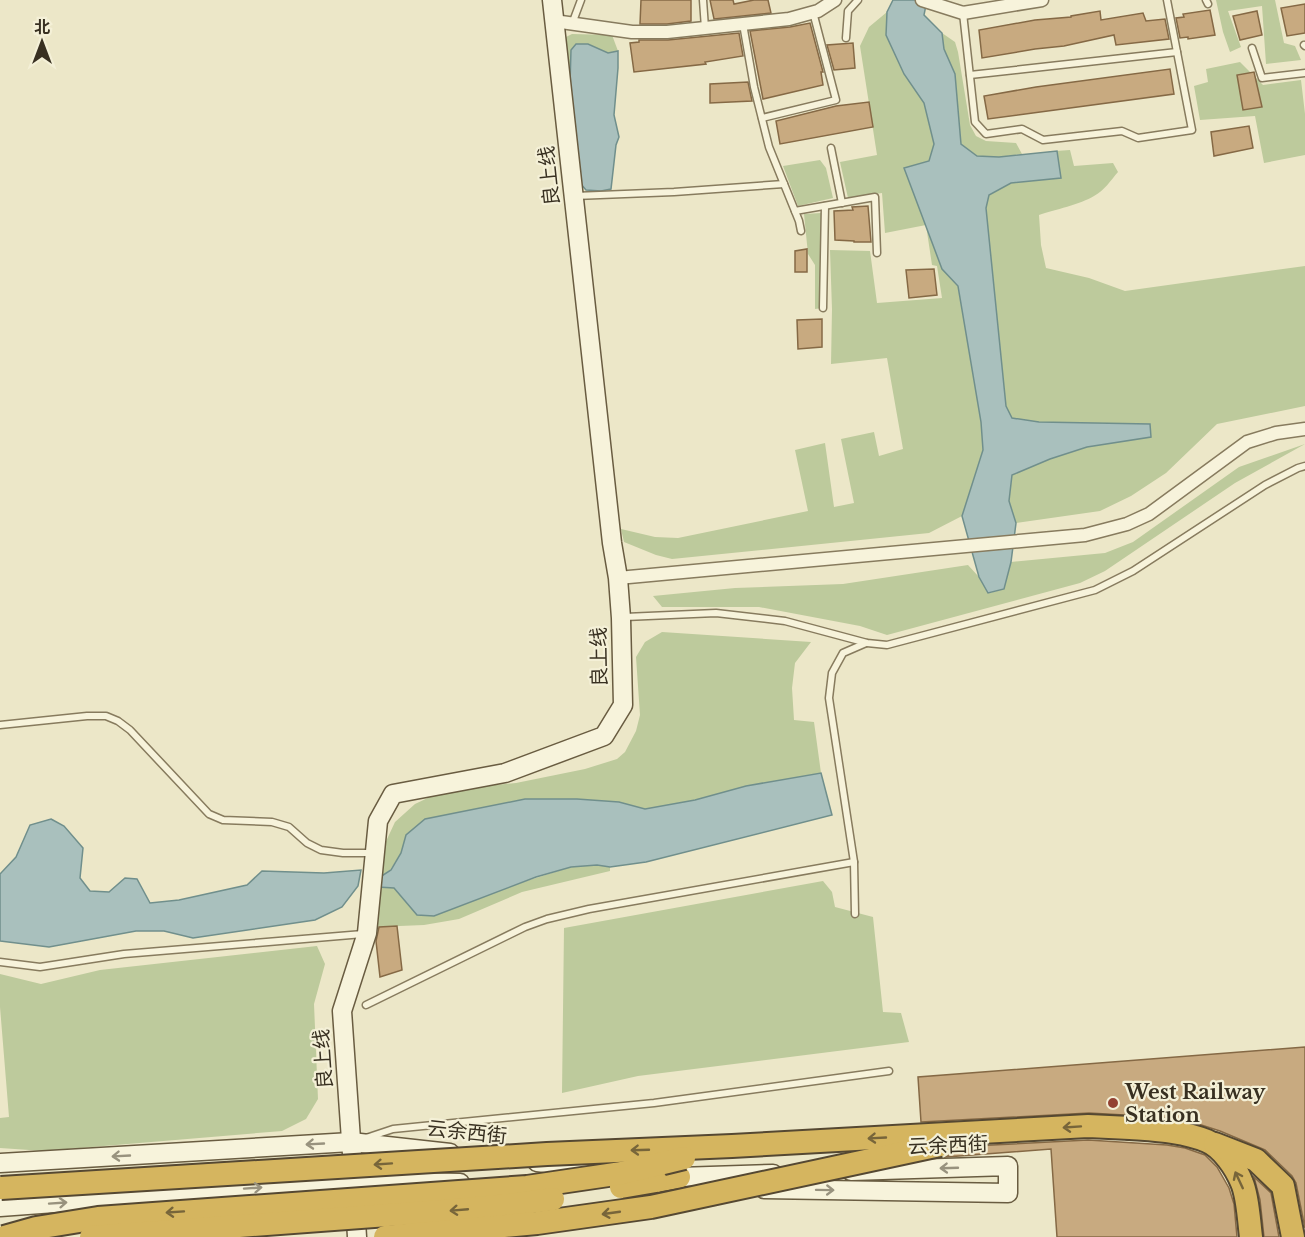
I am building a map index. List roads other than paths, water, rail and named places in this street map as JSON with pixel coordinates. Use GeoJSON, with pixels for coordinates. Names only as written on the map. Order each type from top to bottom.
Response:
{"type":"FeatureCollection","features":[{"type":"Feature","properties":{"kind":"highway"},"geometry":{"type":"LineString","coordinates":[[0,1188],[547,1154],[1088,1126],[1177,1132],[1256,1160],[1283,1186],[1293,1237]]}},
{"type":"Feature","properties":{"kind":"highway"},"geometry":{"type":"LineString","coordinates":[[385,1237],[537,1224],[651,1207],[881,1159],[997,1132]]}},
{"type":"Feature","properties":{"kind":"highway"},"geometry":{"type":"LineString","coordinates":[[1209,1142],[1224,1153],[1242,1183],[1251,1237]]}},
{"type":"Feature","properties":{"kind":"highway"},"geometry":{"type":"LineString","coordinates":[[4,1237],[36,1228],[98,1218],[527,1187],[622,1173],[732,1146]]}},
{"type":"Feature","properties":{"kind":"highway"},"geometry":{"type":"LineString","coordinates":[[91,1237],[517,1204],[679,1177]]}},
{"type":"Feature","properties":{"kind":"main road","name":"良上线"},"geometry":{"type":"LineString","coordinates":[[357,1237],[342,1011],[367,933],[378,821],[393,794],[506,773],[603,736],[623,705],[618,578],[612,543],[574,196],[563,22],[552,0]]}},
{"type":"Feature","properties":{"kind":"main road","name":"云余西街"},"geometry":{"type":"LineString","coordinates":[[0,1163],[351,1142],[679,1177],[1008,1166],[1008,1193],[353,1181],[0,1207]]}},
{"type":"Feature","properties":{"kind":"street"},"geometry":{"type":"LineString","coordinates":[[563,22],[632,32],[668,32],[789,19],[813,12],[835,0]]}},
{"type":"Feature","properties":{"kind":"street"},"geometry":{"type":"LineString","coordinates":[[926,2],[963,13],[1042,0]]}},
{"type":"Feature","properties":{"kind":"street"},"geometry":{"type":"LineString","coordinates":[[618,578],[1085,535],[1127,524],[1149,514],[1247,442],[1276,433],[1305,429]]}},
{"type":"Feature","properties":{"kind":"lane"},"geometry":{"type":"LineString","coordinates":[[563,22],[581,0]]}},
{"type":"Feature","properties":{"kind":"lane"},"geometry":{"type":"LineString","coordinates":[[703,0],[705,28]]}},
{"type":"Feature","properties":{"kind":"lane"},"geometry":{"type":"LineString","coordinates":[[846,38],[848,10],[858,0]]}},
{"type":"Feature","properties":{"kind":"lane"},"geometry":{"type":"LineString","coordinates":[[963,13],[975,122],[986,134],[1022,129],[1043,140],[1122,130],[1138,138],[1192,130],[1167,0]]}},
{"type":"Feature","properties":{"kind":"lane"},"geometry":{"type":"LineString","coordinates":[[762,118],[836,100],[813,12]]}},
{"type":"Feature","properties":{"kind":"lane"},"geometry":{"type":"LineString","coordinates":[[743,24],[754,87],[769,147],[801,231]]}},
{"type":"Feature","properties":{"kind":"lane"},"geometry":{"type":"LineString","coordinates":[[1252,48],[1262,78],[1305,72]]}},
{"type":"Feature","properties":{"kind":"lane"},"geometry":{"type":"LineString","coordinates":[[970,75],[1177,52]]}},
{"type":"Feature","properties":{"kind":"lane"},"geometry":{"type":"LineString","coordinates":[[831,148],[842,203]]}},
{"type":"Feature","properties":{"kind":"lane"},"geometry":{"type":"LineString","coordinates":[[574,196],[784,184]]}},
{"type":"Feature","properties":{"kind":"lane"},"geometry":{"type":"LineString","coordinates":[[795,211],[875,197],[877,253]]}},
{"type":"Feature","properties":{"kind":"lane"},"geometry":{"type":"LineString","coordinates":[[823,308],[825,206]]}},
{"type":"Feature","properties":{"kind":"lane"},"geometry":{"type":"LineString","coordinates":[[621,618],[716,613],[785,621],[867,643],[887,645],[1095,590],[1133,571],[1264,485],[1305,466]]}},
{"type":"Feature","properties":{"kind":"lane"},"geometry":{"type":"LineString","coordinates":[[855,914],[855,862],[829,698],[832,673],[843,653],[867,643]]}},
{"type":"Feature","properties":{"kind":"lane"},"geometry":{"type":"LineString","coordinates":[[0,725],[106,716],[130,730],[209,814],[223,820],[272,822],[289,827],[307,843],[321,850],[374,853]]}},
{"type":"Feature","properties":{"kind":"lane"},"geometry":{"type":"LineString","coordinates":[[366,1005],[525,927],[547,919],[589,909],[855,862]]}},
{"type":"Feature","properties":{"kind":"lane"},"geometry":{"type":"LineString","coordinates":[[0,962],[40,967],[124,954],[367,933]]}},
{"type":"Feature","properties":{"kind":"lane"},"geometry":{"type":"LineString","coordinates":[[351,1142],[393,1129],[654,1103],[889,1071]]}},
{"type":"Feature","properties":{"kind":"water"},"geometry":{"type":"Polygon","coordinates":[[[893,0],[927,0],[924,15],[942,33],[944,49],[955,74],[961,144],[977,156],[999,157],[1057,151],[1061,178],[1011,183],[989,195],[986,208],[1006,406],[1012,418],[1039,422],[1150,424],[1151,437],[1087,447],[1012,475],[1009,501],[1016,523],[1011,562],[1004,589],[988,593],[979,577],[962,516],[983,450],[981,422],[958,286],[942,269],[904,168],[929,161],[934,144],[924,103],[904,74],[886,35],[887,12],[893,0]]]}},
{"type":"Feature","properties":{"kind":"water"},"geometry":{"type":"Polygon","coordinates":[[[576,44],[588,44],[608,53],[618,51],[614,115],[619,137],[611,189],[586,190],[580,183],[570,84],[571,50],[576,44]]]}},
{"type":"Feature","properties":{"kind":"water"},"geometry":{"type":"Polygon","coordinates":[[[821,773],[832,815],[646,862],[610,867],[597,865],[571,867],[536,877],[434,916],[417,915],[394,888],[378,887],[377,879],[391,870],[401,853],[406,835],[425,819],[525,799],[619,802],[645,809],[695,800],[746,786],[821,773]]]}},
{"type":"Feature","properties":{"kind":"water"},"geometry":{"type":"Polygon","coordinates":[[[51,819],[64,826],[83,848],[80,878],[90,891],[109,892],[125,878],[137,879],[150,903],[179,900],[247,885],[262,871],[324,873],[361,870],[358,886],[342,907],[315,920],[193,938],[164,931],[136,931],[49,947],[0,941],[0,874],[16,857],[30,825],[51,819]]]}},
{"type":"Feature","properties":{"kind":"place","name":"West Railway Station"},"geometry":{"type":"Point","coordinates":[1113,1103]}}]}
